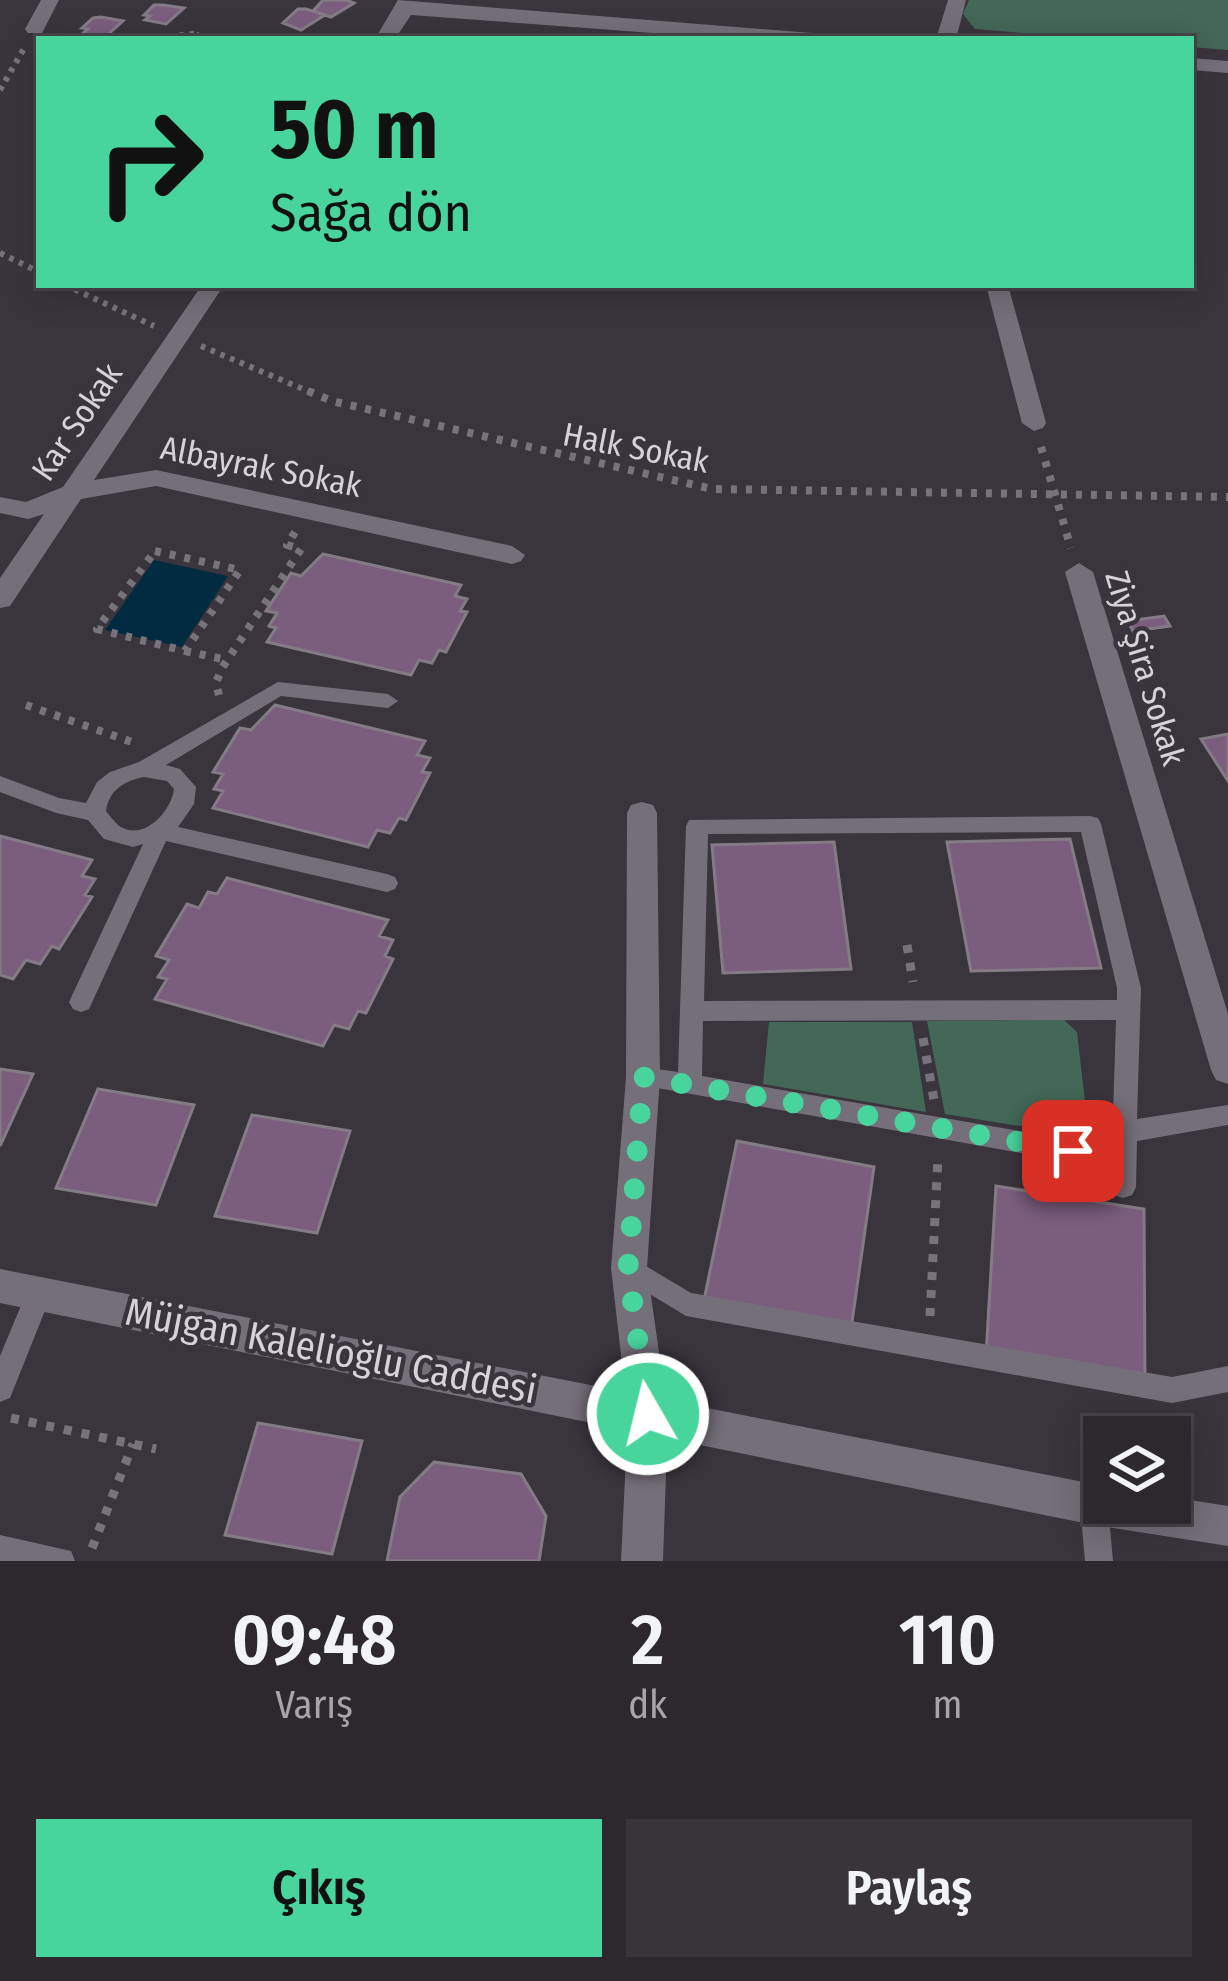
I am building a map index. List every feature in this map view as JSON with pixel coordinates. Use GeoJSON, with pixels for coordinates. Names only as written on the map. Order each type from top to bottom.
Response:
{"type":"FeatureCollection","features":[{"type":"Feature","properties":{"kind":"street"},"geometry":{"type":"LineString","coordinates":[[35,29],[50,0]]}},
{"type":"Feature","properties":{"kind":"street"},"geometry":{"type":"LineString","coordinates":[[947,36],[957,0]]}},
{"type":"Feature","properties":{"kind":"street"},"geometry":{"type":"LineString","coordinates":[[387,36],[406,4],[676,21],[789,36]]}},
{"type":"Feature","properties":{"kind":"street"},"geometry":{"type":"LineString","coordinates":[[1194,64],[1228,68]]}},
{"type":"Feature","properties":{"kind":"street","name":"Kar Sokak"},"geometry":{"type":"LineString","coordinates":[[0,599],[210,288]]}},
{"type":"Feature","properties":{"kind":"street"},"geometry":{"type":"LineString","coordinates":[[998,288],[1034,423]]}},
{"type":"Feature","properties":{"kind":"street","name":"Albayrak Sokak"},"geometry":{"type":"LineString","coordinates":[[0,505],[28,511],[74,492],[156,478],[512,555]]}},
{"type":"Feature","properties":{"kind":"street","name":"Ziya Şira Sokak"},"geometry":{"type":"LineString","coordinates":[[1078,572],[1228,1070]]}},
{"type":"Feature","properties":{"kind":"street"},"geometry":{"type":"LineString","coordinates":[[642,813],[643,1077],[628,1268],[648,1414],[642,1561]]}},
{"type":"Feature","properties":{"kind":"street","name":"Müjgan Kalelioğlu Caddesi"},"geometry":{"type":"LineString","coordinates":[[0,1286],[1083,1503]]}},
{"type":"Feature","properties":{"kind":"street","name":"Müjgan Kalelioğlu Caddesi"},"geometry":{"type":"LineString","coordinates":[[1191,1520],[1228,1526]]}},
{"type":"Feature","properties":{"kind":"lane"},"geometry":{"type":"LineString","coordinates":[[95,813],[105,787],[122,775],[143,769],[278,689],[388,701]]}},
{"type":"Feature","properties":{"kind":"lane"},"geometry":{"type":"LineString","coordinates":[[81,1002],[160,831],[183,811],[186,794],[173,775],[143,769]]}},
{"type":"Feature","properties":{"kind":"lane"},"geometry":{"type":"LineString","coordinates":[[0,784],[56,805],[95,813],[102,825],[117,834],[138,837],[160,831],[387,883]]}},
{"type":"Feature","properties":{"kind":"lane"},"geometry":{"type":"LineString","coordinates":[[643,1077],[1124,1173],[1129,988],[1090,824],[697,826],[690,1084]]}},
{"type":"Feature","properties":{"kind":"lane"},"geometry":{"type":"LineString","coordinates":[[692,1011],[1128,1010]]}},
{"type":"Feature","properties":{"kind":"lane"},"geometry":{"type":"LineString","coordinates":[[1125,1132],[1228,1115]]}},
{"type":"Feature","properties":{"kind":"lane"},"geometry":{"type":"LineString","coordinates":[[628,1268],[686,1304],[1172,1390],[1228,1379]]}},
{"type":"Feature","properties":{"kind":"lane"},"geometry":{"type":"LineString","coordinates":[[0,1389],[40,1293]]}},
{"type":"Feature","properties":{"kind":"lane"},"geometry":{"type":"LineString","coordinates":[[1096,1524],[1100,1561]]}},
{"type":"Feature","properties":{"kind":"lane"},"geometry":{"type":"LineString","coordinates":[[0,1549],[62,1561]]}},
{"type":"Feature","properties":{"kind":"path"},"geometry":{"type":"LineString","coordinates":[[0,91],[35,29]]}},
{"type":"Feature","properties":{"kind":"path"},"geometry":{"type":"LineString","coordinates":[[0,253],[36,271]]}},
{"type":"Feature","properties":{"kind":"path","name":"Halk Sokak"},"geometry":{"type":"LineString","coordinates":[[72,288],[332,401],[712,489],[1228,497]]}},
{"type":"Feature","properties":{"kind":"path","name":"Ziya Şira Sokak"},"geometry":{"type":"LineString","coordinates":[[1034,423],[1078,572]]}},
{"type":"Feature","properties":{"kind":"path"},"geometry":{"type":"LineString","coordinates":[[234,715],[216,682],[301,549],[287,545],[296,529]]}},
{"type":"Feature","properties":{"kind":"path"},"geometry":{"type":"LineString","coordinates":[[185,650],[240,570],[155,551],[97,629],[185,650],[227,660]]}},
{"type":"Feature","properties":{"kind":"path"},"geometry":{"type":"LineString","coordinates":[[26,705],[167,755]]}},
{"type":"Feature","properties":{"kind":"path"},"geometry":{"type":"LineString","coordinates":[[0,1416],[156,1450]]}},
{"type":"Feature","properties":{"kind":"path"},"geometry":{"type":"LineString","coordinates":[[87,1561],[133,1444]]}},
{"type":"Feature","properties":{"kind":"green space"},"geometry":{"type":"Polygon","coordinates":[[[969,0],[1228,0],[1228,50],[1194,47],[1194,36],[1060,36],[975,29],[963,14],[969,0]]]}},
{"type":"Feature","properties":{"kind":"green space"},"geometry":{"type":"Polygon","coordinates":[[[1064,1020],[1077,1032],[1089,1137],[945,1114],[927,1021],[1064,1020]]]}},
{"type":"Feature","properties":{"kind":"green space"},"geometry":{"type":"Polygon","coordinates":[[[769,1022],[912,1022],[926,1112],[763,1084],[769,1022]]]}},
{"type":"Feature","properties":{"kind":"water"},"geometry":{"type":"Polygon","coordinates":[[[154,560],[228,576],[182,647],[105,630],[154,560]]]}},
{"type":"Feature","properties":{"kind":"building"},"geometry":{"type":"Polygon","coordinates":[[[323,0],[354,3],[331,17],[313,11],[323,0]]]}},
{"type":"Feature","properties":{"kind":"building"},"geometry":{"type":"Polygon","coordinates":[[[154,5],[184,8],[166,24],[145,20],[154,5]]]}},
{"type":"Feature","properties":{"kind":"building"},"geometry":{"type":"Polygon","coordinates":[[[298,9],[325,15],[301,30],[283,23],[298,9]]]}},
{"type":"Feature","properties":{"kind":"building"},"geometry":{"type":"Polygon","coordinates":[[[93,18],[123,21],[106,36],[82,34],[88,29],[82,28],[93,18]]]}},
{"type":"Feature","properties":{"kind":"building"},"geometry":{"type":"Polygon","coordinates":[[[323,554],[461,585],[455,596],[467,599],[460,611],[467,612],[446,652],[439,650],[432,663],[419,660],[411,675],[267,642],[276,628],[269,626],[277,613],[266,611],[291,573],[301,576],[323,554]]]}},
{"type":"Feature","properties":{"kind":"building"},"geometry":{"type":"Polygon","coordinates":[[[1164,616],[1170,626],[1133,631],[1128,621],[1164,616]]]}},
{"type":"Feature","properties":{"kind":"building"},"geometry":{"type":"Polygon","coordinates":[[[275,705],[425,741],[417,755],[430,758],[422,772],[430,773],[406,820],[399,818],[390,833],[377,830],[368,847],[213,808],[223,791],[214,789],[223,774],[213,772],[240,728],[251,730],[275,705]]]}},
{"type":"Feature","properties":{"kind":"building"},"geometry":{"type":"Polygon","coordinates":[[[1228,734],[1228,781],[1201,739],[1228,734]]]}},
{"type":"Feature","properties":{"kind":"building"},"geometry":{"type":"Polygon","coordinates":[[[0,836],[92,860],[82,876],[95,879],[85,895],[92,897],[59,949],[52,946],[40,964],[26,960],[13,979],[0,975],[0,836]]]}},
{"type":"Feature","properties":{"kind":"building"},"geometry":{"type":"Polygon","coordinates":[[[1070,839],[1101,968],[971,971],[947,842],[1070,839]]]}},
{"type":"Feature","properties":{"kind":"building"},"geometry":{"type":"Polygon","coordinates":[[[834,842],[851,969],[723,973],[712,845],[834,842]]]}},
{"type":"Feature","properties":{"kind":"building"},"geometry":{"type":"Polygon","coordinates":[[[227,878],[388,920],[379,936],[393,940],[385,956],[393,959],[366,1013],[358,1011],[349,1029],[334,1025],[323,1046],[155,999],[167,979],[158,977],[169,960],[156,956],[187,904],[199,908],[208,892],[217,894],[227,878]]]}},
{"type":"Feature","properties":{"kind":"building"},"geometry":{"type":"Polygon","coordinates":[[[0,1069],[33,1074],[0,1146],[0,1069]]]}},
{"type":"Feature","properties":{"kind":"building"},"geometry":{"type":"Polygon","coordinates":[[[98,1089],[194,1105],[156,1205],[56,1188],[98,1089]]]}},
{"type":"Feature","properties":{"kind":"building"},"geometry":{"type":"Polygon","coordinates":[[[252,1115],[350,1131],[317,1233],[215,1216],[252,1115]]]}},
{"type":"Feature","properties":{"kind":"building"},"geometry":{"type":"Polygon","coordinates":[[[737,1141],[874,1167],[851,1329],[704,1300],[737,1141]]]}},
{"type":"Feature","properties":{"kind":"building"},"geometry":{"type":"Polygon","coordinates":[[[996,1186],[1144,1209],[1145,1384],[986,1356],[996,1186]]]}},
{"type":"Feature","properties":{"kind":"building"},"geometry":{"type":"Polygon","coordinates":[[[258,1423],[362,1441],[332,1554],[225,1535],[258,1423]]]}},
{"type":"Feature","properties":{"kind":"building"},"geometry":{"type":"Polygon","coordinates":[[[434,1462],[521,1474],[546,1516],[539,1561],[387,1561],[400,1497],[434,1462]]]}},
{"type":"Feature","properties":{"kind":"route"},"geometry":{"type":"LineString","coordinates":[[648,1414],[628,1268],[643,1077],[1073,1151]]}}]}
